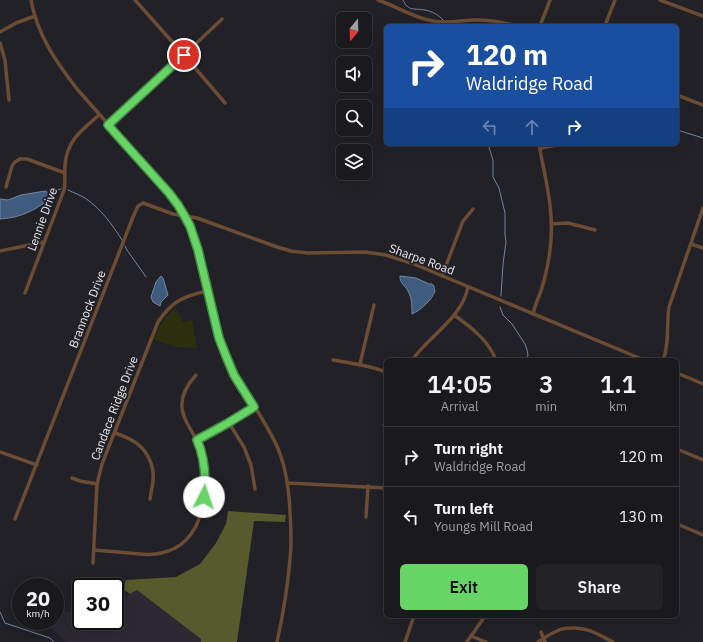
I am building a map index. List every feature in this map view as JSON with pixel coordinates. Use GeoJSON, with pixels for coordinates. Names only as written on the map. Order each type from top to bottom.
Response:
{"type":"FeatureCollection","features":[{"type":"Feature","properties":{"kind":"street"},"geometry":{"type":"LineString","coordinates":[[31,0],[41,34],[57,62],[99,115],[169,193],[184,215],[190,226],[198,250],[219,338],[226,356],[234,375],[268,428],[278,448],[288,483],[291,527],[291,556],[278,642]]}},
{"type":"Feature","properties":{"kind":"street"},"geometry":{"type":"LineString","coordinates":[[135,0],[225,103]]}},
{"type":"Feature","properties":{"kind":"street"},"geometry":{"type":"LineString","coordinates":[[378,0],[393,5],[416,16],[433,21],[442,22],[476,20],[509,24]]}},
{"type":"Feature","properties":{"kind":"street"},"geometry":{"type":"LineString","coordinates":[[541,24],[550,0]]}},
{"type":"Feature","properties":{"kind":"street"},"geometry":{"type":"LineString","coordinates":[[605,24],[615,0]]}},
{"type":"Feature","properties":{"kind":"street"},"geometry":{"type":"LineString","coordinates":[[660,0],[703,16]]}},
{"type":"Feature","properties":{"kind":"street"},"geometry":{"type":"LineString","coordinates":[[0,32],[16,23],[35,16]]}},
{"type":"Feature","properties":{"kind":"street"},"geometry":{"type":"LineString","coordinates":[[108,125],[222,19]]}},
{"type":"Feature","properties":{"kind":"street"},"geometry":{"type":"LineString","coordinates":[[0,42],[5,60],[9,100]]}},
{"type":"Feature","properties":{"kind":"street"},"geometry":{"type":"LineString","coordinates":[[679,96],[703,105]]}},
{"type":"Feature","properties":{"kind":"street","name":"Lennie Drive"},"geometry":{"type":"LineString","coordinates":[[25,293],[64,190],[66,182],[66,160],[69,149],[76,135],[99,115]]}},
{"type":"Feature","properties":{"kind":"street"},"geometry":{"type":"LineString","coordinates":[[533,314],[547,268],[551,224],[548,191],[539,146]]}},
{"type":"Feature","properties":{"kind":"street"},"geometry":{"type":"LineString","coordinates":[[540,150],[551,146]]}},
{"type":"Feature","properties":{"kind":"street"},"geometry":{"type":"LineString","coordinates":[[6,187],[12,166],[20,159],[65,173]]}},
{"type":"Feature","properties":{"kind":"street","name":"Brannock Drive"},"geometry":{"type":"LineString","coordinates":[[36,465],[138,207],[143,203],[173,214],[184,215]]}},
{"type":"Feature","properties":{"kind":"street"},"geometry":{"type":"LineString","coordinates":[[442,276],[463,221],[473,208]]}},
{"type":"Feature","properties":{"kind":"street"},"geometry":{"type":"LineString","coordinates":[[664,358],[668,339],[667,318],[669,307],[703,208]]}},
{"type":"Feature","properties":{"kind":"street","name":"Sharpe Road"},"geometry":{"type":"LineString","coordinates":[[184,215],[197,218],[291,251],[307,253],[376,253],[397,258],[639,358]]}},
{"type":"Feature","properties":{"kind":"street"},"geometry":{"type":"LineString","coordinates":[[551,224],[568,223],[595,230]]}},
{"type":"Feature","properties":{"kind":"street"},"geometry":{"type":"LineString","coordinates":[[0,251],[44,242]]}},
{"type":"Feature","properties":{"kind":"street"},"geometry":{"type":"LineString","coordinates":[[691,244],[703,248]]}},
{"type":"Feature","properties":{"kind":"street"},"geometry":{"type":"LineString","coordinates":[[414,358],[454,315],[463,301],[468,287]]}},
{"type":"Feature","properties":{"kind":"street","name":"Candace Ridge Drive"},"geometry":{"type":"LineString","coordinates":[[93,563],[95,502],[97,484],[102,464],[158,322],[177,301],[207,290]]}},
{"type":"Feature","properties":{"kind":"street"},"geometry":{"type":"LineString","coordinates":[[360,364],[374,304]]}},
{"type":"Feature","properties":{"kind":"street"},"geometry":{"type":"LineString","coordinates":[[454,315],[469,326],[485,341],[496,358]]}},
{"type":"Feature","properties":{"kind":"street"},"geometry":{"type":"LineString","coordinates":[[333,360],[360,364],[384,371]]}},
{"type":"Feature","properties":{"kind":"street"},"geometry":{"type":"LineString","coordinates":[[679,374],[703,384]]}},
{"type":"Feature","properties":{"kind":"street"},"geometry":{"type":"LineString","coordinates":[[94,550],[153,555],[169,551],[181,544],[192,532],[200,517],[205,488],[204,468],[197,440],[184,416],[182,400],[187,385],[196,375]]}},
{"type":"Feature","properties":{"kind":"street"},"geometry":{"type":"LineString","coordinates":[[197,440],[254,407]]}},
{"type":"Feature","properties":{"kind":"street"},"geometry":{"type":"LineString","coordinates":[[228,423],[244,447],[251,465],[255,489]]}},
{"type":"Feature","properties":{"kind":"street"},"geometry":{"type":"LineString","coordinates":[[115,433],[134,441],[148,456],[153,474],[150,499]]}},
{"type":"Feature","properties":{"kind":"street"},"geometry":{"type":"LineString","coordinates":[[679,450],[703,460]]}},
{"type":"Feature","properties":{"kind":"street"},"geometry":{"type":"LineString","coordinates":[[0,452],[36,465],[15,519]]}},
{"type":"Feature","properties":{"kind":"street"},"geometry":{"type":"LineString","coordinates":[[72,478],[97,484]]}},
{"type":"Feature","properties":{"kind":"street"},"geometry":{"type":"LineString","coordinates":[[288,483],[384,488]]}},
{"type":"Feature","properties":{"kind":"street"},"geometry":{"type":"LineString","coordinates":[[366,516],[368,486]]}},
{"type":"Feature","properties":{"kind":"street"},"geometry":{"type":"LineString","coordinates":[[679,525],[703,535]]}},
{"type":"Feature","properties":{"kind":"street"},"geometry":{"type":"LineString","coordinates":[[405,642],[413,618]]}},
{"type":"Feature","properties":{"kind":"street"},"geometry":{"type":"LineString","coordinates":[[467,642],[484,618]]}},
{"type":"Feature","properties":{"kind":"street"},"geometry":{"type":"LineString","coordinates":[[538,642],[545,640],[558,630],[566,628],[590,630],[613,642]]}},
{"type":"Feature","properties":{"kind":"street"},"geometry":{"type":"LineString","coordinates":[[541,632],[545,640]]}},
{"type":"Feature","properties":{"kind":"street"},"geometry":{"type":"LineString","coordinates":[[471,636],[486,642]]}},
{"type":"Feature","properties":{"kind":"street"},"geometry":{"type":"LineString","coordinates":[[602,642],[604,638]]}},
{"type":"Feature","properties":{"kind":"shaded area"},"geometry":{"type":"Polygon","coordinates":[[[137,590],[201,639],[201,642],[67,642],[53,630],[64,630],[64,611],[72,612],[72,630],[124,630],[124,598],[137,590]]]}},
{"type":"Feature","properties":{"kind":"green space"},"geometry":{"type":"Polygon","coordinates":[[[175,308],[183,322],[192,320],[197,348],[175,347],[154,339],[163,322],[175,308]]]}},
{"type":"Feature","properties":{"kind":"green space"},"geometry":{"type":"Polygon","coordinates":[[[228,511],[286,515],[285,522],[254,521],[237,642],[201,642],[201,639],[137,590],[130,594],[124,590],[126,580],[176,577],[200,564],[216,543],[226,524],[228,511]]]}},
{"type":"Feature","properties":{"kind":"water"},"geometry":{"type":"Polygon","coordinates":[[[45,191],[49,194],[49,200],[21,215],[0,219],[0,199],[8,200],[21,195],[45,191]]]}},
{"type":"Feature","properties":{"kind":"water"},"geometry":{"type":"Polygon","coordinates":[[[161,276],[168,295],[161,302],[160,306],[153,302],[151,297],[156,282],[161,276]]]}},
{"type":"Feature","properties":{"kind":"water"},"geometry":{"type":"Polygon","coordinates":[[[400,276],[416,278],[434,286],[434,294],[429,301],[412,314],[410,296],[401,281],[400,276]]]}},
{"type":"Feature","properties":{"kind":"waterway"},"geometry":{"type":"LineString","coordinates":[[403,0],[410,8],[430,11],[443,20]]}},
{"type":"Feature","properties":{"kind":"waterway"},"geometry":{"type":"LineString","coordinates":[[679,131],[703,138]]}},
{"type":"Feature","properties":{"kind":"waterway"},"geometry":{"type":"LineString","coordinates":[[489,146],[493,160],[493,177],[499,188],[505,213],[506,242],[501,296]]}},
{"type":"Feature","properties":{"kind":"waterway"},"geometry":{"type":"LineString","coordinates":[[48,194],[61,189]]}},
{"type":"Feature","properties":{"kind":"waterway"},"geometry":{"type":"LineString","coordinates":[[68,190],[85,198],[96,207],[122,240]]}},
{"type":"Feature","properties":{"kind":"waterway"},"geometry":{"type":"LineString","coordinates":[[125,246],[146,277]]}},
{"type":"Feature","properties":{"kind":"waterway"},"geometry":{"type":"LineString","coordinates":[[500,307],[503,315],[512,324],[525,344],[528,355],[527,358]]}},
{"type":"Feature","properties":{"kind":"waterway"},"geometry":{"type":"LineString","coordinates":[[0,612],[5,623],[50,638],[54,642]]}},
{"type":"Feature","properties":{"kind":"route"},"geometry":{"type":"LineString","coordinates":[[184,55],[108,125],[169,193],[190,226],[198,250],[219,338],[234,375],[254,407],[197,440],[204,468],[204,497]]}}]}
